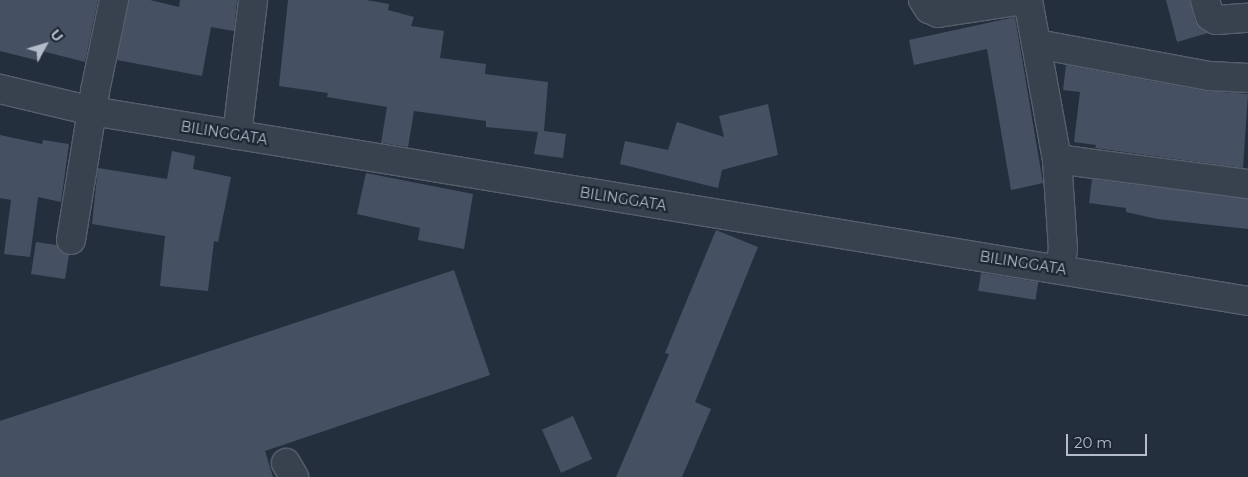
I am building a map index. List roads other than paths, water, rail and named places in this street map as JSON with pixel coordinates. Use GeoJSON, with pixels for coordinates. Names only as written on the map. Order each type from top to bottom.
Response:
{"type":"FeatureCollection","features":[{"type":"Feature","properties":{"kind":"street"},"geometry":{"type":"LineString","coordinates":[[71,240],[95,91],[114,0]]}},
{"type":"Feature","properties":{"kind":"street"},"geometry":{"type":"LineString","coordinates":[[239,121],[253,0]]}},
{"type":"Feature","properties":{"kind":"street"},"geometry":{"type":"LineString","coordinates":[[923,0],[929,9],[938,13],[1024,0]]}},
{"type":"Feature","properties":{"kind":"street"},"geometry":{"type":"LineString","coordinates":[[1028,0],[1057,160],[1062,260]]}},
{"type":"Feature","properties":{"kind":"street"},"geometry":{"type":"LineString","coordinates":[[1205,0],[1210,16],[1216,20],[1248,18]]}},
{"type":"Feature","properties":{"kind":"street"},"geometry":{"type":"LineString","coordinates":[[1037,44],[1209,76],[1248,78]]}},
{"type":"Feature","properties":{"kind":"street","name":"BILINGGATA"},"geometry":{"type":"LineString","coordinates":[[0,89],[95,91],[239,121],[1062,260],[1248,301]]}},
{"type":"Feature","properties":{"kind":"street"},"geometry":{"type":"LineString","coordinates":[[1057,160],[1248,184]]}}]}
